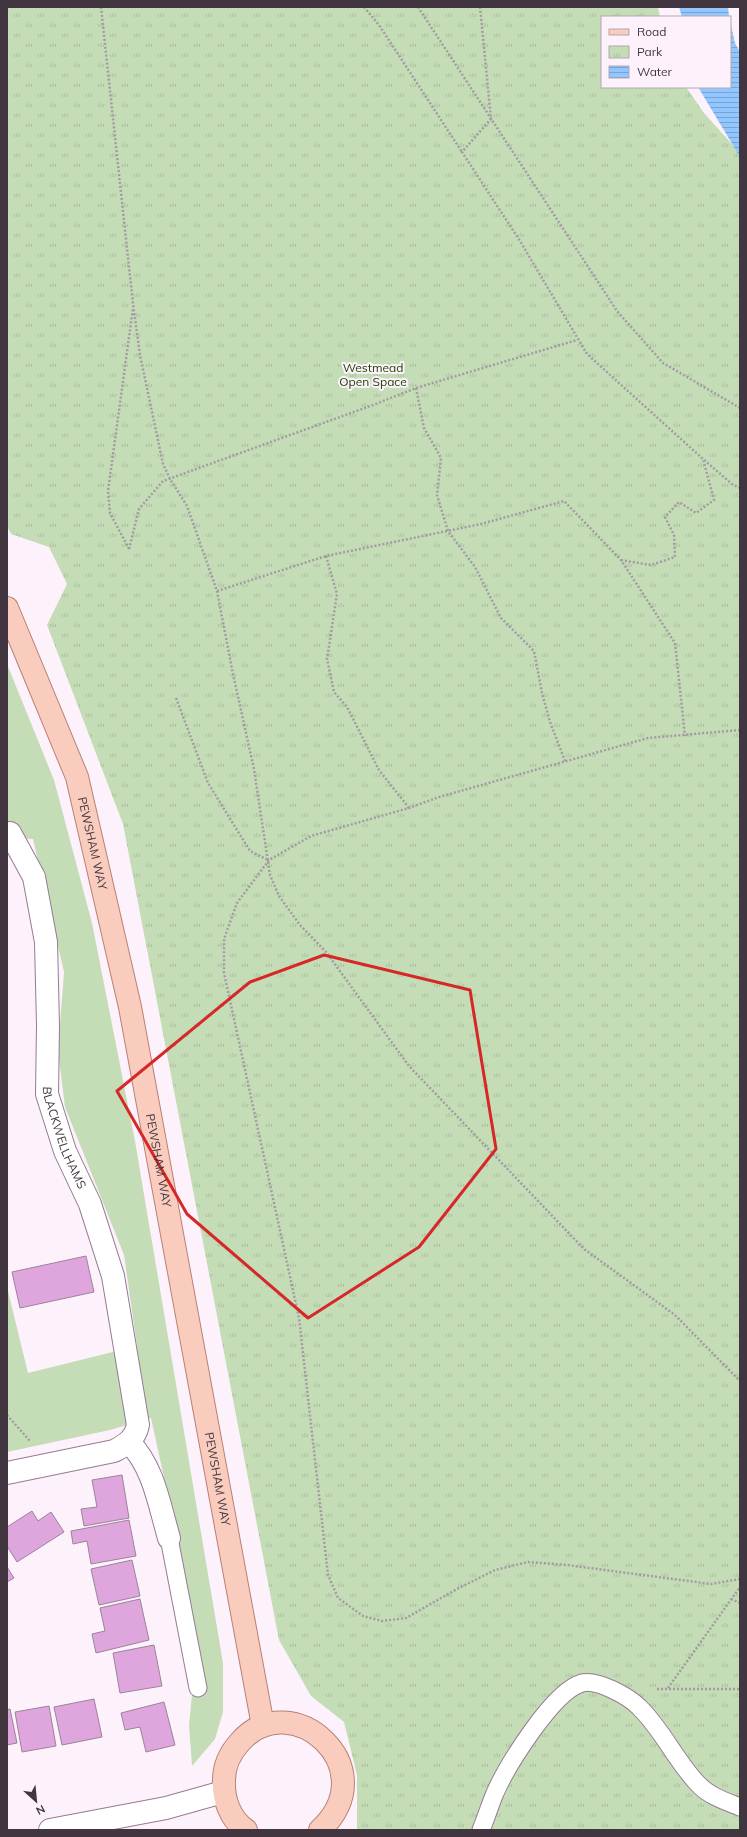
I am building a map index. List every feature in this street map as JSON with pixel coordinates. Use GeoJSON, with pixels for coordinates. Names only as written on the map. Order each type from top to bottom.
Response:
{"type":"FeatureCollection","features":[{"type":"Feature","properties":{"kind":"main road","name":"PEWSHAM WAY"},"geometry":{"type":"LineString","coordinates":[[7,608],[79,785],[130,1007],[263,1726]]}},
{"type":"Feature","properties":{"kind":"main road"},"geometry":{"type":"LineString","coordinates":[[246,1830],[230,1811],[223,1792],[224,1772],[231,1752],[245,1736],[263,1726],[282,1723],[301,1726],[318,1734],[332,1748],[341,1765],[343,1784],[340,1803],[330,1820],[320,1830]]}},
{"type":"Feature","properties":{"kind":"street","name":"BLACKWELLHAMS"},"geometry":{"type":"LineString","coordinates":[[7,834],[10,833],[34,877],[46,942],[48,1025],[47,1094],[64,1151],[90,1204],[113,1276],[137,1410],[138,1425],[129,1442]]}},
{"type":"Feature","properties":{"kind":"street"},"geometry":{"type":"LineString","coordinates":[[7,1473],[114,1451],[129,1442],[143,1458],[152,1477],[169,1538]]}},
{"type":"Feature","properties":{"kind":"street"},"geometry":{"type":"LineString","coordinates":[[50,1830],[166,1808],[223,1792]]}},
{"type":"Feature","properties":{"kind":"lane"},"geometry":{"type":"LineString","coordinates":[[169,1538],[198,1688]]}},
{"type":"Feature","properties":{"kind":"lane"},"geometry":{"type":"LineString","coordinates":[[481,1830],[495,1792],[512,1761],[532,1731],[559,1698],[572,1687],[583,1682],[594,1683],[619,1693],[639,1707],[667,1741],[698,1785],[718,1799],[740,1807]]}},
{"type":"Feature","properties":{"kind":"path"},"geometry":{"type":"LineString","coordinates":[[101,7],[133,304],[140,355],[163,464],[170,479],[187,506],[217,591],[233,674],[254,768],[269,860],[270,875],[279,896],[300,926],[326,952],[409,1066],[584,1249],[675,1314],[740,1381]]}},
{"type":"Feature","properties":{"kind":"path"},"geometry":{"type":"LineString","coordinates":[[364,7],[379,25],[520,241],[577,340],[587,354],[703,459],[732,484],[740,488]]}},
{"type":"Feature","properties":{"kind":"path"},"geometry":{"type":"LineString","coordinates":[[418,7],[617,311],[663,363],[740,408]]}},
{"type":"Feature","properties":{"kind":"path"},"geometry":{"type":"LineString","coordinates":[[462,152],[491,119],[480,7]]}},
{"type":"Feature","properties":{"kind":"path"},"geometry":{"type":"LineString","coordinates":[[133,304],[108,490],[110,513],[129,549],[139,509],[163,481],[416,388],[577,340]]}},
{"type":"Feature","properties":{"kind":"path"},"geometry":{"type":"LineString","coordinates":[[416,388],[424,428],[441,458],[437,495],[448,531],[475,567],[501,618],[534,651],[542,693],[550,722],[565,761]]}},
{"type":"Feature","properties":{"kind":"path"},"geometry":{"type":"LineString","coordinates":[[621,560],[651,564],[676,557],[674,535],[665,517],[679,502],[696,513],[714,500],[703,459]]}},
{"type":"Feature","properties":{"kind":"path"},"geometry":{"type":"LineString","coordinates":[[217,591],[326,556],[481,524],[564,501],[621,560],[675,643],[685,736]]}},
{"type":"Feature","properties":{"kind":"path"},"geometry":{"type":"LineString","coordinates":[[326,556],[337,594],[328,659],[334,692],[347,707],[379,770],[409,808]]}},
{"type":"Feature","properties":{"kind":"path"},"geometry":{"type":"LineString","coordinates":[[176,698],[208,783],[250,852],[269,860]]}},
{"type":"Feature","properties":{"kind":"path"},"geometry":{"type":"LineString","coordinates":[[740,730],[685,736],[648,738],[439,797],[409,808],[311,836],[269,860],[237,903],[224,939],[224,973],[299,1318],[328,1575],[338,1598],[363,1616],[382,1621],[406,1618],[457,1588],[495,1570],[528,1562],[567,1565],[711,1584],[740,1579]]}},
{"type":"Feature","properties":{"kind":"path"},"geometry":{"type":"LineString","coordinates":[[668,1688],[740,1587]]}},
{"type":"Feature","properties":{"kind":"path"},"geometry":{"type":"LineString","coordinates":[[732,1599],[740,1603]]}},
{"type":"Feature","properties":{"kind":"path"},"geometry":{"type":"LineString","coordinates":[[619,1693],[668,1688],[740,1689]]}},
{"type":"Feature","properties":{"kind":"highlighted area"},"geometry":{"type":"Polygon","coordinates":[[[324,955],[470,990],[496,1149],[419,1247],[308,1318],[187,1214],[117,1091],[250,982],[324,955]]]}},
{"type":"Feature","properties":{"kind":"green space","name":"Westmead Open Space"},"geometry":{"type":"Polygon","coordinates":[[[7,7],[658,7],[660,16],[601,16],[601,88],[687,88],[704,113],[740,153],[740,1830],[357,1830],[357,1775],[344,1722],[311,1696],[279,1640],[123,824],[47,625],[67,584],[49,547],[11,534],[7,526],[7,7]]]}},
{"type":"Feature","properties":{"kind":"green space"},"geometry":{"type":"Polygon","coordinates":[[[7,664],[54,780],[92,923],[135,1141],[223,1663],[223,1712],[215,1739],[192,1766],[189,1725],[194,1674],[177,1537],[151,1418],[110,1430],[7,1452],[7,1287],[28,1373],[137,1346],[124,1255],[65,1107],[58,1051],[64,972],[33,839],[7,838],[7,664]]]}},
{"type":"Feature","properties":{"kind":"water"},"geometry":{"type":"Polygon","coordinates":[[[679,7],[728,7],[729,16],[682,16],[679,7]]]}},
{"type":"Feature","properties":{"kind":"water"},"geometry":{"type":"Polygon","coordinates":[[[731,25],[735,43],[740,52],[740,157],[699,88],[731,88],[731,25]]]}},
{"type":"Feature","properties":{"kind":"building"},"geometry":{"type":"Polygon","coordinates":[[[86,1256],[94,1292],[20,1308],[12,1272],[86,1256]]]}},
{"type":"Feature","properties":{"kind":"building"},"geometry":{"type":"Polygon","coordinates":[[[122,1475],[129,1518],[84,1526],[81,1509],[97,1507],[92,1480],[122,1475]]]}},
{"type":"Feature","properties":{"kind":"building"},"geometry":{"type":"Polygon","coordinates":[[[32,1511],[38,1521],[51,1512],[64,1532],[17,1562],[7,1546],[7,1527],[32,1511]]]}},
{"type":"Feature","properties":{"kind":"building"},"geometry":{"type":"Polygon","coordinates":[[[129,1520],[136,1556],[91,1564],[87,1541],[73,1544],[71,1531],[129,1520]]]}},
{"type":"Feature","properties":{"kind":"building"},"geometry":{"type":"Polygon","coordinates":[[[132,1560],[140,1596],[99,1605],[91,1569],[132,1560]]]}},
{"type":"Feature","properties":{"kind":"building"},"geometry":{"type":"Polygon","coordinates":[[[7,1567],[14,1578],[7,1582],[7,1567]]]}},
{"type":"Feature","properties":{"kind":"building"},"geometry":{"type":"Polygon","coordinates":[[[140,1599],[149,1640],[96,1653],[92,1634],[105,1631],[100,1608],[140,1599]]]}},
{"type":"Feature","properties":{"kind":"building"},"geometry":{"type":"Polygon","coordinates":[[[154,1645],[162,1686],[120,1693],[113,1653],[154,1645]]]}},
{"type":"Feature","properties":{"kind":"building"},"geometry":{"type":"Polygon","coordinates":[[[94,1699],[102,1737],[62,1745],[54,1707],[94,1699]]]}},
{"type":"Feature","properties":{"kind":"building"},"geometry":{"type":"Polygon","coordinates":[[[164,1702],[175,1745],[146,1752],[140,1727],[125,1730],[121,1713],[164,1702]]]}},
{"type":"Feature","properties":{"kind":"building"},"geometry":{"type":"Polygon","coordinates":[[[49,1706],[56,1746],[22,1752],[15,1712],[49,1706]]]}},
{"type":"Feature","properties":{"kind":"building"},"geometry":{"type":"Polygon","coordinates":[[[10,1709],[17,1743],[7,1745],[7,1710],[10,1709]]]}}]}
